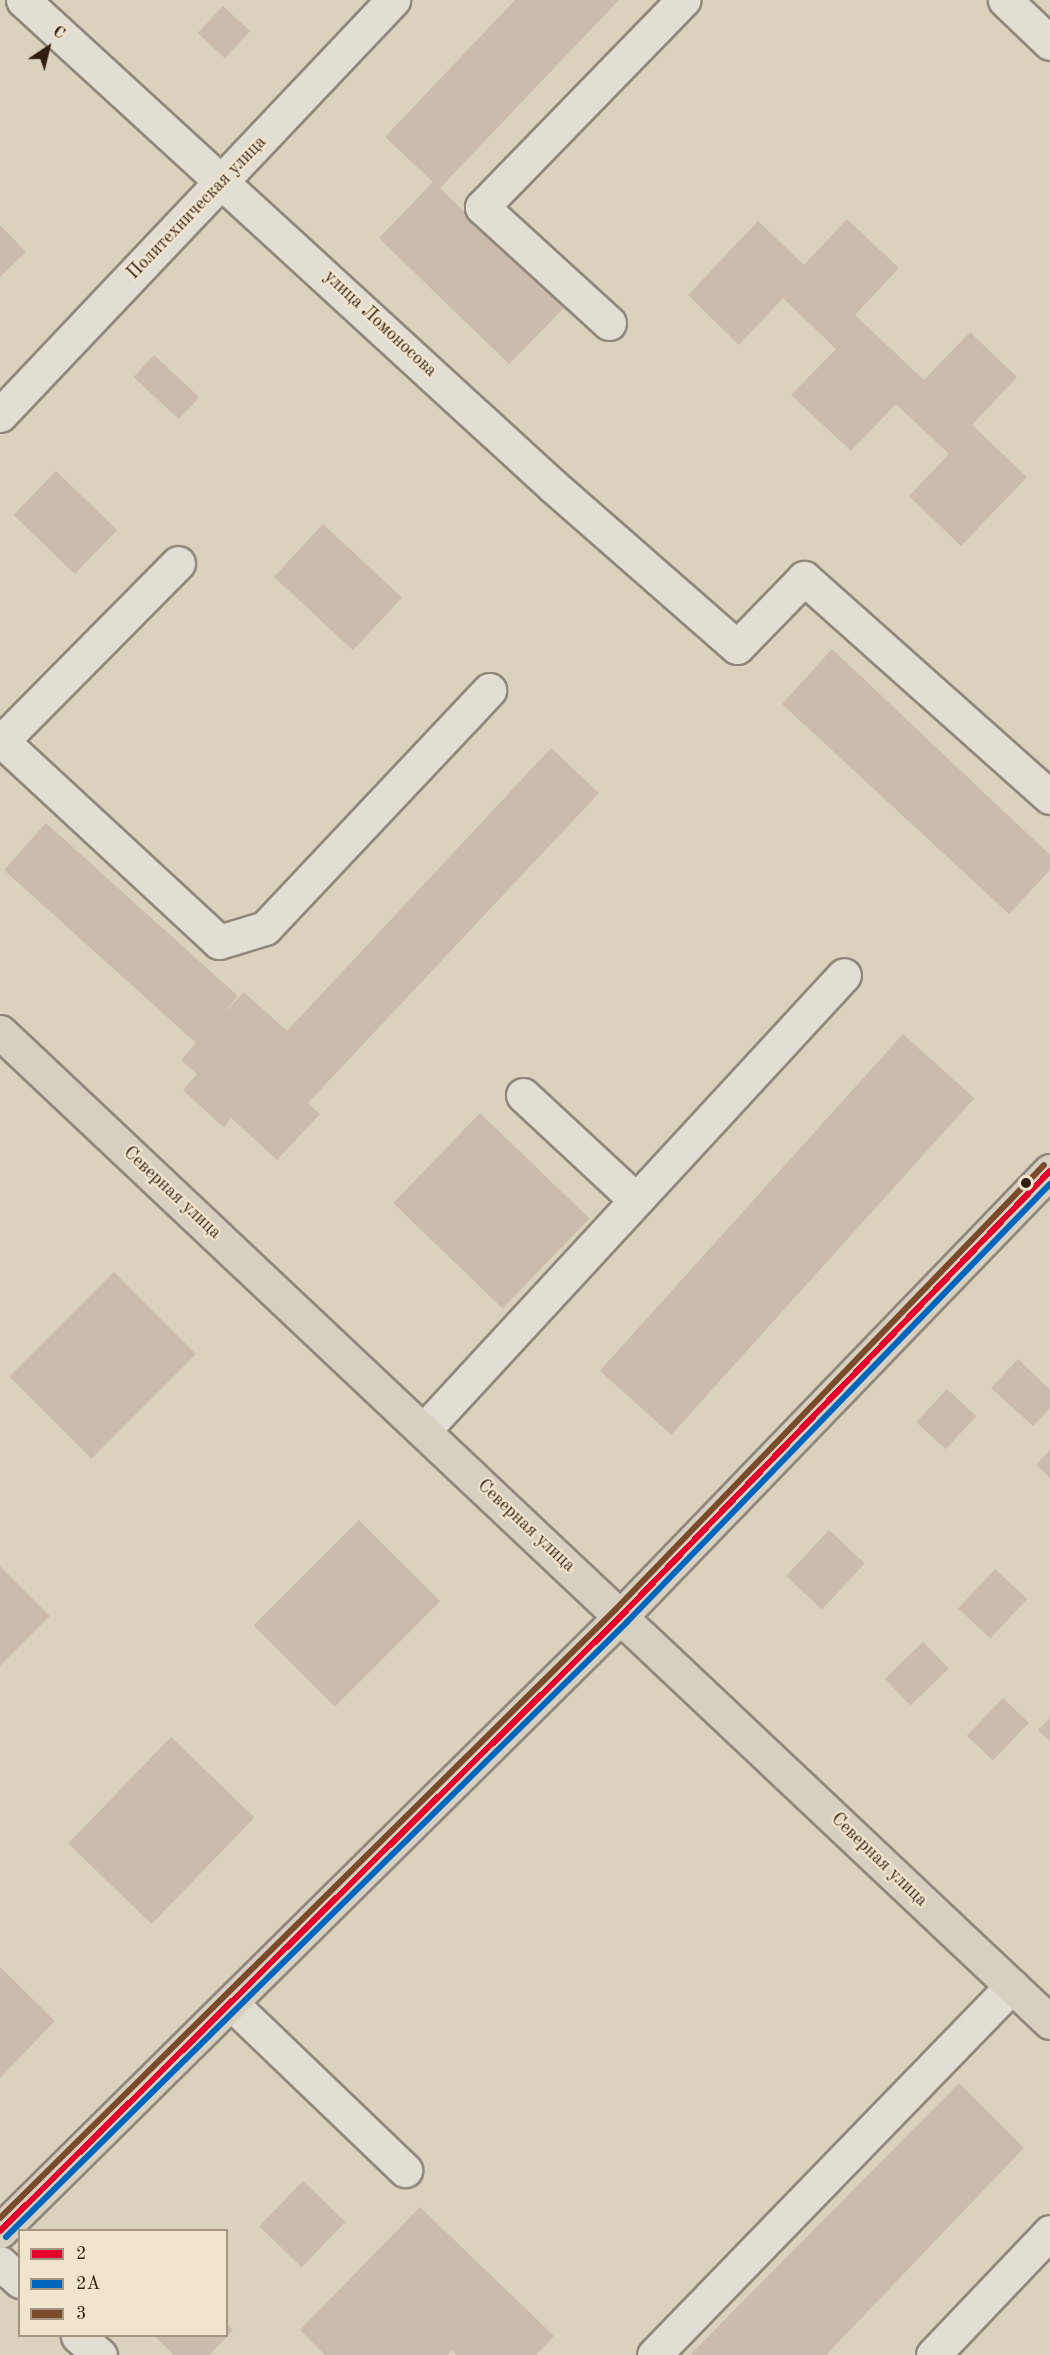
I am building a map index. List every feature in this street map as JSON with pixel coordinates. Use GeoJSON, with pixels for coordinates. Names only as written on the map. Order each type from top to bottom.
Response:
{"type":"FeatureCollection","features":[{"type":"Feature","properties":{"kind":"main road","name":"Северная улица"},"geometry":{"type":"LineString","coordinates":[[0,1032],[1050,2022]]}},
{"type":"Feature","properties":{"kind":"main road"},"geometry":{"type":"LineString","coordinates":[[0,2231],[232,2004],[621,1616],[1050,1171]]}},
{"type":"Feature","properties":{"kind":"street","name":"улица Ломоносова"},"geometry":{"type":"LineString","coordinates":[[23,0],[224,180],[553,486],[736,647],[804,578],[1050,797]]}},
{"type":"Feature","properties":{"kind":"street","name":"Политехническая улица"},"geometry":{"type":"LineString","coordinates":[[0,415],[393,0]]}},
{"type":"Feature","properties":{"kind":"street"},"geometry":{"type":"LineString","coordinates":[[609,323],[482,207],[684,0]]}},
{"type":"Feature","properties":{"kind":"street"},"geometry":{"type":"LineString","coordinates":[[1005,0],[1050,43]]}},
{"type":"Feature","properties":{"kind":"street"},"geometry":{"type":"LineString","coordinates":[[178,562],[1,742],[219,942],[265,928],[489,690]]}},
{"type":"Feature","properties":{"kind":"street"},"geometry":{"type":"LineString","coordinates":[[424,1430],[844,975]]}},
{"type":"Feature","properties":{"kind":"street"},"geometry":{"type":"LineString","coordinates":[[523,1095],[636,1200]]}},
{"type":"Feature","properties":{"kind":"street"},"geometry":{"type":"LineString","coordinates":[[654,2355],[1012,1986]]}},
{"type":"Feature","properties":{"kind":"street"},"geometry":{"type":"LineString","coordinates":[[232,2004],[405,2170]]}},
{"type":"Feature","properties":{"kind":"street"},"geometry":{"type":"LineString","coordinates":[[933,2355],[1050,2232]]}},
{"type":"Feature","properties":{"kind":"street"},"geometry":{"type":"LineString","coordinates":[[0,2264],[18,2279]]}},
{"type":"Feature","properties":{"kind":"street"},"geometry":{"type":"LineString","coordinates":[[79,2337],[100,2355]]}},
{"type":"Feature","properties":{"kind":"building"},"geometry":{"type":"Polygon","coordinates":[[[515,0],[619,0],[440,188],[564,308],[509,364],[379,238],[433,182],[385,137],[515,0]]]}},
{"type":"Feature","properties":{"kind":"building"},"geometry":{"type":"Polygon","coordinates":[[[223,6],[250,31],[225,58],[198,33],[223,6]]]}},
{"type":"Feature","properties":{"kind":"building"},"geometry":{"type":"Polygon","coordinates":[[[847,219],[899,268],[855,315],[924,380],[970,332],[1017,377],[972,425],[1027,477],[961,546],[909,496],[949,454],[896,404],[851,451],[791,395],[836,349],[783,298],[739,345],[688,295],[758,221],[804,265],[847,219]]]}},
{"type":"Feature","properties":{"kind":"building"},"geometry":{"type":"Polygon","coordinates":[[[0,225],[26,252],[0,277],[0,225]]]}},
{"type":"Feature","properties":{"kind":"building"},"geometry":{"type":"Polygon","coordinates":[[[154,355],[199,397],[179,419],[134,377],[154,355]]]}},
{"type":"Feature","properties":{"kind":"building"},"geometry":{"type":"Polygon","coordinates":[[[56,471],[117,530],[75,574],[14,515],[56,471]]]}},
{"type":"Feature","properties":{"kind":"building"},"geometry":{"type":"Polygon","coordinates":[[[323,524],[402,598],[353,650],[274,577],[323,524]]]}},
{"type":"Feature","properties":{"kind":"building"},"geometry":{"type":"Polygon","coordinates":[[[832,649],[1050,855],[1050,870],[1009,914],[782,704],[832,649]]]}},
{"type":"Feature","properties":{"kind":"building"},"geometry":{"type":"Polygon","coordinates":[[[551,748],[599,793],[308,1103],[320,1114],[277,1160],[231,1118],[224,1128],[183,1090],[197,1074],[181,1060],[196,1043],[4,870],[46,823],[238,996],[222,1015],[244,992],[287,1031],[551,748]]]}},
{"type":"Feature","properties":{"kind":"building"},"geometry":{"type":"Polygon","coordinates":[[[903,1034],[974,1098],[671,1435],[600,1371],[903,1034]]]}},
{"type":"Feature","properties":{"kind":"building"},"geometry":{"type":"Polygon","coordinates":[[[480,1113],[589,1219],[503,1309],[393,1203],[480,1113]]]}},
{"type":"Feature","properties":{"kind":"building"},"geometry":{"type":"Polygon","coordinates":[[[114,1272],[196,1354],[91,1459],[9,1377],[114,1272]]]}},
{"type":"Feature","properties":{"kind":"building"},"geometry":{"type":"Polygon","coordinates":[[[1018,1359],[1050,1390],[1050,1408],[1033,1426],[991,1388],[1018,1359]]]}},
{"type":"Feature","properties":{"kind":"building"},"geometry":{"type":"Polygon","coordinates":[[[947,1389],[976,1416],[946,1449],[916,1422],[947,1389]]]}},
{"type":"Feature","properties":{"kind":"building"},"geometry":{"type":"Polygon","coordinates":[[[1050,1450],[1050,1478],[1036,1465],[1050,1450]]]}},
{"type":"Feature","properties":{"kind":"building"},"geometry":{"type":"Polygon","coordinates":[[[359,1520],[440,1601],[335,1707],[254,1625],[359,1520]]]}},
{"type":"Feature","properties":{"kind":"building"},"geometry":{"type":"Polygon","coordinates":[[[829,1530],[865,1563],[822,1609],[786,1576],[829,1530]]]}},
{"type":"Feature","properties":{"kind":"building"},"geometry":{"type":"Polygon","coordinates":[[[0,1566],[50,1616],[0,1666],[0,1566]]]}},
{"type":"Feature","properties":{"kind":"building"},"geometry":{"type":"Polygon","coordinates":[[[995,1569],[1027,1599],[990,1639],[958,1608],[995,1569]]]}},
{"type":"Feature","properties":{"kind":"building"},"geometry":{"type":"Polygon","coordinates":[[[923,1642],[949,1669],[911,1705],[885,1679],[923,1642]]]}},
{"type":"Feature","properties":{"kind":"building"},"geometry":{"type":"Polygon","coordinates":[[[1003,1698],[1029,1723],[993,1760],[967,1735],[1003,1698]]]}},
{"type":"Feature","properties":{"kind":"building"},"geometry":{"type":"Polygon","coordinates":[[[1050,1718],[1050,1741],[1038,1730],[1050,1718]]]}},
{"type":"Feature","properties":{"kind":"building"},"geometry":{"type":"Polygon","coordinates":[[[171,1737],[254,1818],[152,1924],[68,1843],[171,1737]]]}},
{"type":"Feature","properties":{"kind":"building"},"geometry":{"type":"Polygon","coordinates":[[[0,1967],[55,2021],[0,2078],[0,1967]]]}},
{"type":"Feature","properties":{"kind":"building"},"geometry":{"type":"Polygon","coordinates":[[[959,2083],[1024,2148],[826,2355],[690,2355],[959,2083]]]}},
{"type":"Feature","properties":{"kind":"building"},"geometry":{"type":"Polygon","coordinates":[[[303,2181],[345,2222],[302,2267],[259,2226],[303,2181]]]}},
{"type":"Feature","properties":{"kind":"building"},"geometry":{"type":"Polygon","coordinates":[[[420,2207],[554,2336],[536,2355],[457,2355],[452,2350],[447,2355],[325,2355],[300,2330],[420,2207]]]}},
{"type":"Feature","properties":{"kind":"building"},"geometry":{"type":"Polygon","coordinates":[[[228,2325],[233,2330],[228,2335],[228,2325]]]}},
{"type":"Feature","properties":{"kind":"building"},"geometry":{"type":"Polygon","coordinates":[[[155,2337],[226,2337],[209,2355],[174,2355],[155,2337]]]}},
{"type":"Feature","properties":{"kind":"transit line","name":"3"},"geometry":{"type":"LineString","coordinates":[[0,2218],[615,1610],[1044,1165]]}},
{"type":"Feature","properties":{"kind":"transit line","name":"2"},"geometry":{"type":"LineString","coordinates":[[0,2231],[621,1616],[1050,1171]]}},
{"type":"Feature","properties":{"kind":"transit line","name":"2А"},"geometry":{"type":"LineString","coordinates":[[6,2237],[627,1622],[1050,1184]]}}]}
